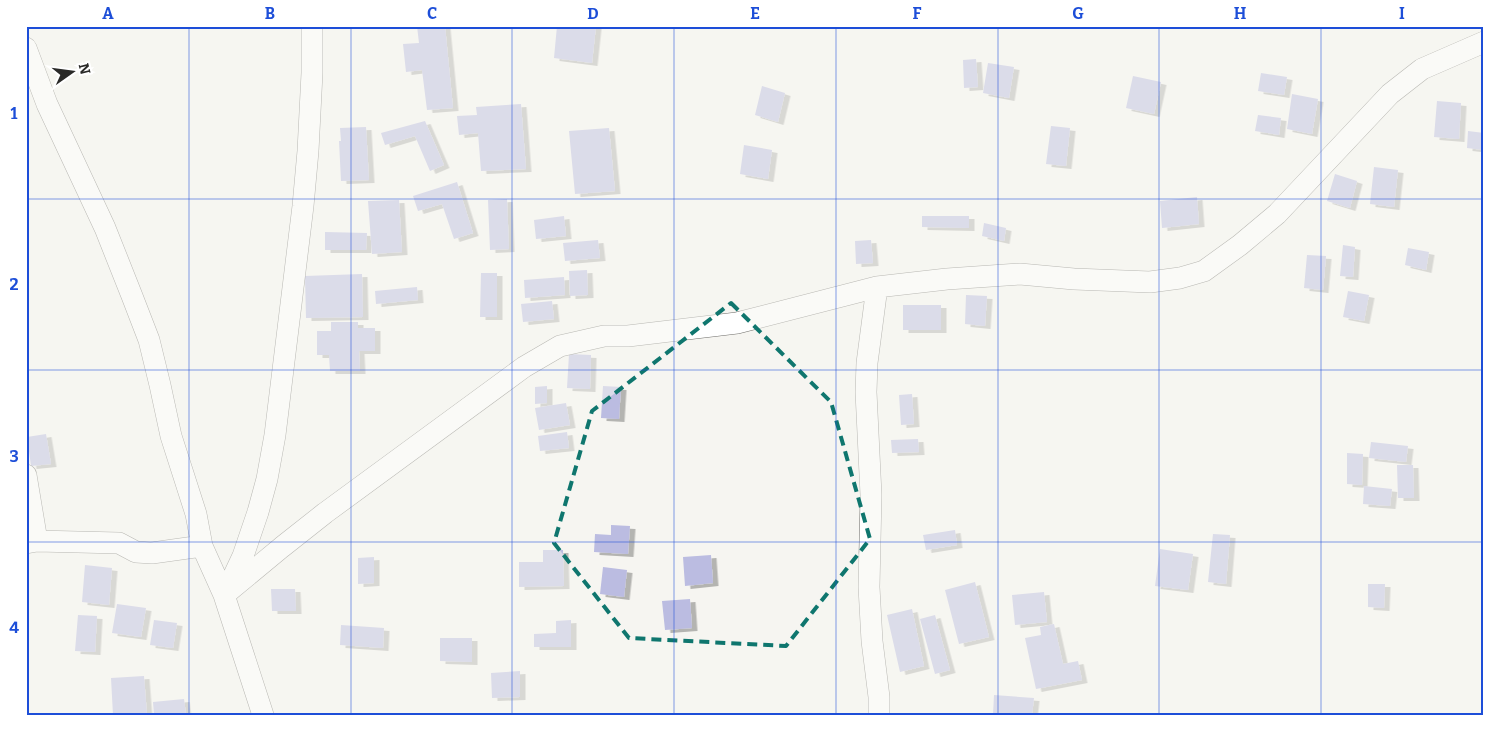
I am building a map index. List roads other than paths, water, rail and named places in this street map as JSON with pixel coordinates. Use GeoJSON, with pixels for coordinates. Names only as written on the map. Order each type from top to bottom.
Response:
{"type":"FeatureCollection","features":[{"type":"Feature","properties":{"kind":"street"},"geometry":{"type":"LineString","coordinates":[[224,595],[243,556],[258,512],[267,479],[275,435],[304,188],[312,72],[312,26]]}},
{"type":"Feature","properties":{"kind":"street"},"geometry":{"type":"LineString","coordinates":[[224,595],[325,513],[524,367],[560,346],[604,336],[628,336],[737,323],[877,287],[947,279],[1020,274],[1074,279],[1150,282],[1180,278],[1204,271],[1240,245],[1277,214],[1390,94],[1422,69],[1484,42]]}},
{"type":"Feature","properties":{"kind":"street"},"geometry":{"type":"LineString","coordinates":[[26,48],[47,104],[105,228],[149,340],[171,436],[196,514],[202,546],[224,595],[263,715]]}},
{"type":"Feature","properties":{"kind":"street"},"geometry":{"type":"LineString","coordinates":[[877,287],[867,363],[866,392],[871,495],[869,587],[879,715]]}},
{"type":"Feature","properties":{"kind":"street"},"geometry":{"type":"LineString","coordinates":[[26,475],[32,542],[119,543],[136,552],[152,553],[202,546]]}}]}
